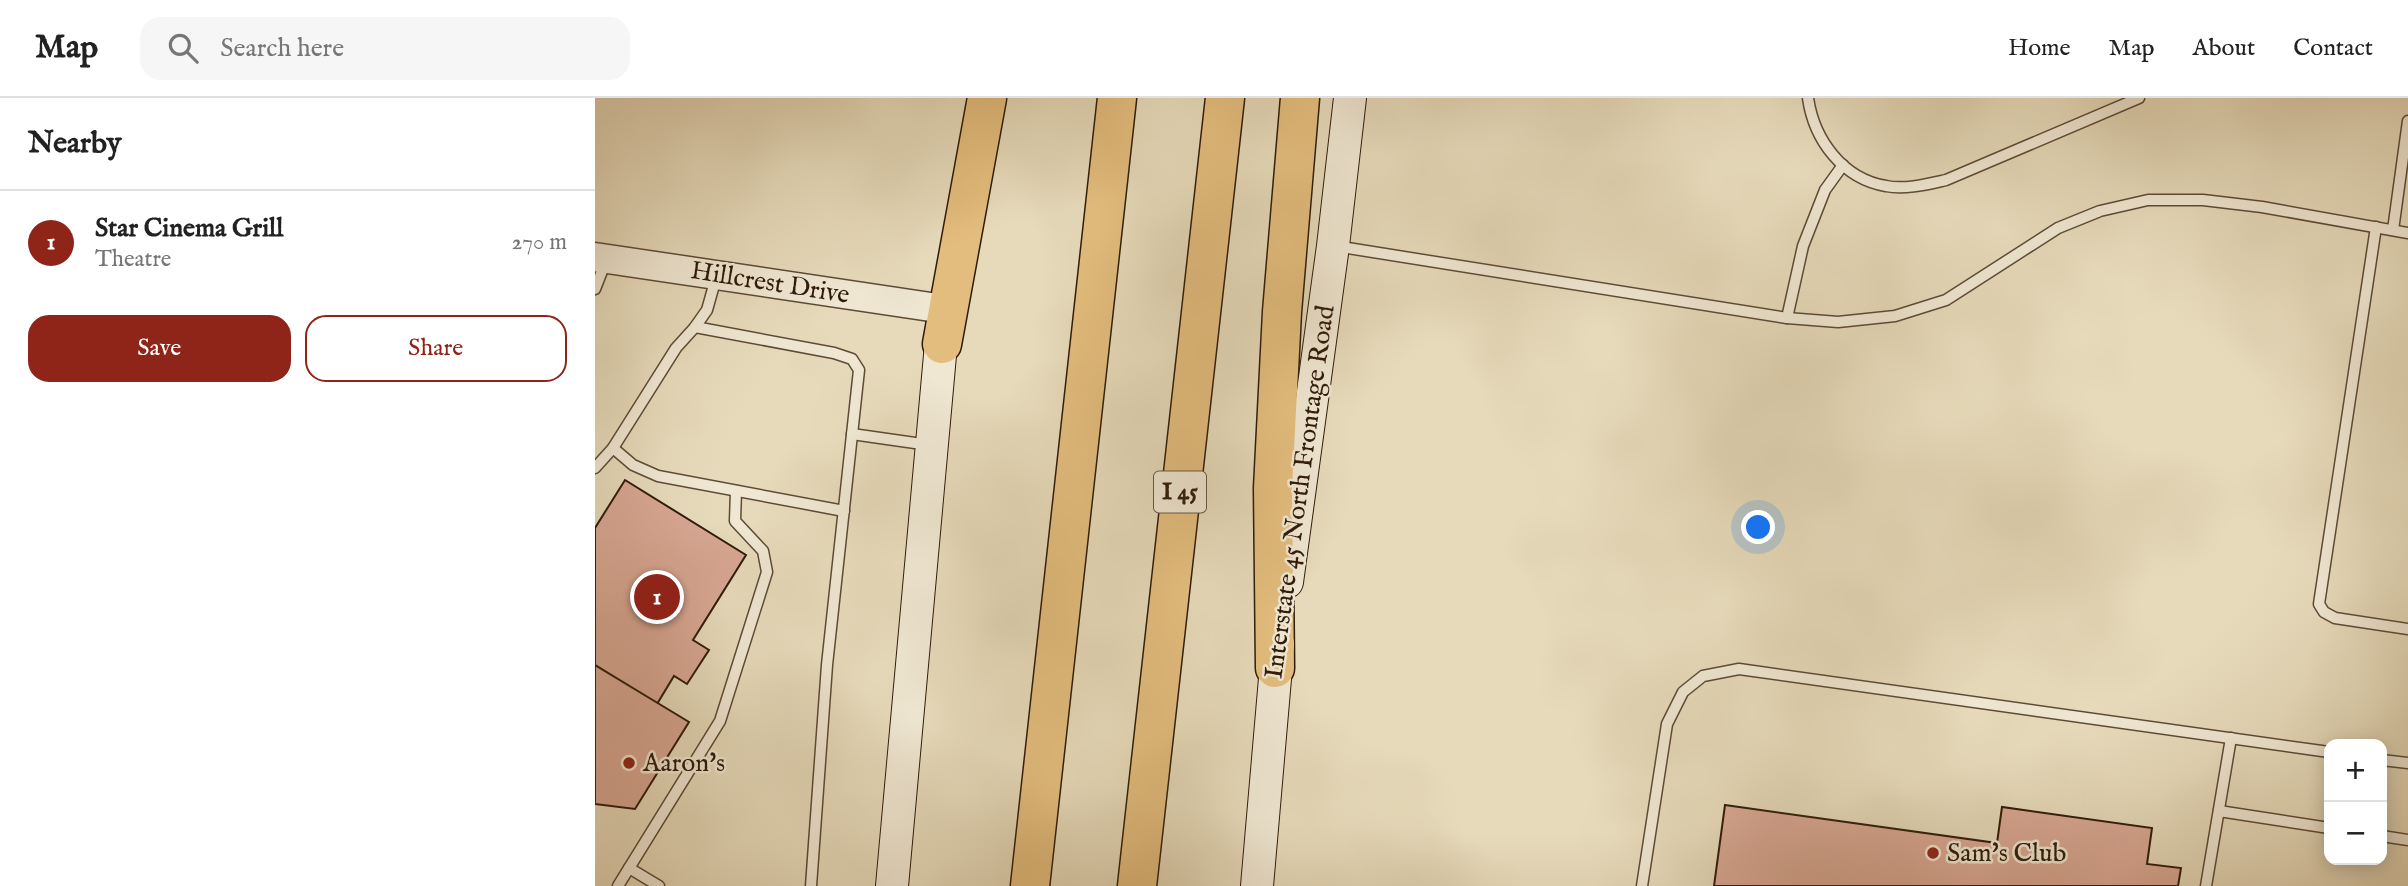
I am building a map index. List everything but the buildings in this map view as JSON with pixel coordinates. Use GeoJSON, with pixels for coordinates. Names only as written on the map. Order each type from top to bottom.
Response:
{"type":"FeatureCollection","features":[{"type":"Feature","properties":{"kind":"highway"},"geometry":{"type":"LineString","coordinates":[[943,327],[987,98]]}},
{"type":"Feature","properties":{"kind":"highway"},"geometry":{"type":"LineString","coordinates":[[1030,886],[1117,98]]}},
{"type":"Feature","properties":{"kind":"highway","name":"I 45"},"geometry":{"type":"LineString","coordinates":[[1137,886],[1225,98]]}},
{"type":"Feature","properties":{"kind":"highway"},"geometry":{"type":"LineString","coordinates":[[1275,668],[1273,488],[1282,312],[1300,98]]}},
{"type":"Feature","properties":{"kind":"main road"},"geometry":{"type":"LineString","coordinates":[[892,886],[943,327],[967,98]]}},
{"type":"Feature","properties":{"kind":"main road","name":"Interstate 45 North Frontage Road"},"geometry":{"type":"LineString","coordinates":[[1257,886],[1275,668],[1333,246],[1350,98]]}},
{"type":"Feature","properties":{"kind":"street","name":"Hillcrest Drive"},"geometry":{"type":"LineString","coordinates":[[601,257],[716,275],[943,327]]}},
{"type":"Feature","properties":{"kind":"lane"},"geometry":{"type":"LineString","coordinates":[[1808,98],[1811,117],[1821,141],[1843,165],[1866,181],[1889,187],[1936,182],[2139,98]]}},
{"type":"Feature","properties":{"kind":"lane"},"geometry":{"type":"LineString","coordinates":[[2393,230],[2408,121]]}},
{"type":"Feature","properties":{"kind":"lane"},"geometry":{"type":"LineString","coordinates":[[1787,318],[1803,246],[1825,190],[1843,165]]}},
{"type":"Feature","properties":{"kind":"lane"},"geometry":{"type":"LineString","coordinates":[[1333,246],[1787,318],[1838,322],[1895,316],[1946,300],[2058,229],[2100,211],[2148,200],[2203,200],[2262,207],[2408,233]]}},
{"type":"Feature","properties":{"kind":"lane"},"geometry":{"type":"LineString","coordinates":[[2376,227],[2318,593],[2319,604],[2324,612],[2335,618],[2408,629]]}},
{"type":"Feature","properties":{"kind":"lane"},"geometry":{"type":"LineString","coordinates":[[595,289],[601,257]]}},
{"type":"Feature","properties":{"kind":"lane"},"geometry":{"type":"LineString","coordinates":[[595,468],[613,448],[675,348],[707,310],[716,275]]}},
{"type":"Feature","properties":{"kind":"lane"},"geometry":{"type":"LineString","coordinates":[[695,327],[834,353],[852,359],[859,370],[827,664],[811,886]]}},
{"type":"Feature","properties":{"kind":"lane"},"geometry":{"type":"LineString","coordinates":[[852,434],[932,445]]}},
{"type":"Feature","properties":{"kind":"lane"},"geometry":{"type":"LineString","coordinates":[[613,448],[633,465],[658,476],[844,511]]}},
{"type":"Feature","properties":{"kind":"lane"},"geometry":{"type":"LineString","coordinates":[[618,886],[719,720],[767,572],[763,551],[735,521],[736,491]]}},
{"type":"Feature","properties":{"kind":"lane"},"geometry":{"type":"LineString","coordinates":[[1642,886],[1668,724],[1683,692],[1703,676],[1739,669],[2324,751]]}},
{"type":"Feature","properties":{"kind":"lane"},"geometry":{"type":"LineString","coordinates":[[2206,886],[2231,738]]}},
{"type":"Feature","properties":{"kind":"lane"},"geometry":{"type":"LineString","coordinates":[[2387,761],[2408,763]]}},
{"type":"Feature","properties":{"kind":"lane"},"geometry":{"type":"LineString","coordinates":[[2219,811],[2324,827]]}},
{"type":"Feature","properties":{"kind":"lane"},"geometry":{"type":"LineString","coordinates":[[2387,837],[2408,840]]}},
{"type":"Feature","properties":{"kind":"lane"},"geometry":{"type":"LineString","coordinates":[[629,869],[659,886]]}},
{"type":"Feature","properties":{"kind":"place","name":"Star Cinema Grill"},"geometry":{"type":"Point","coordinates":[657,597]}},
{"type":"Feature","properties":{"kind":"place","name":"Aaron's"},"geometry":{"type":"Point","coordinates":[629,763]}},
{"type":"Feature","properties":{"kind":"place","name":"Sam's Club"},"geometry":{"type":"Point","coordinates":[1933,853]}}]}
